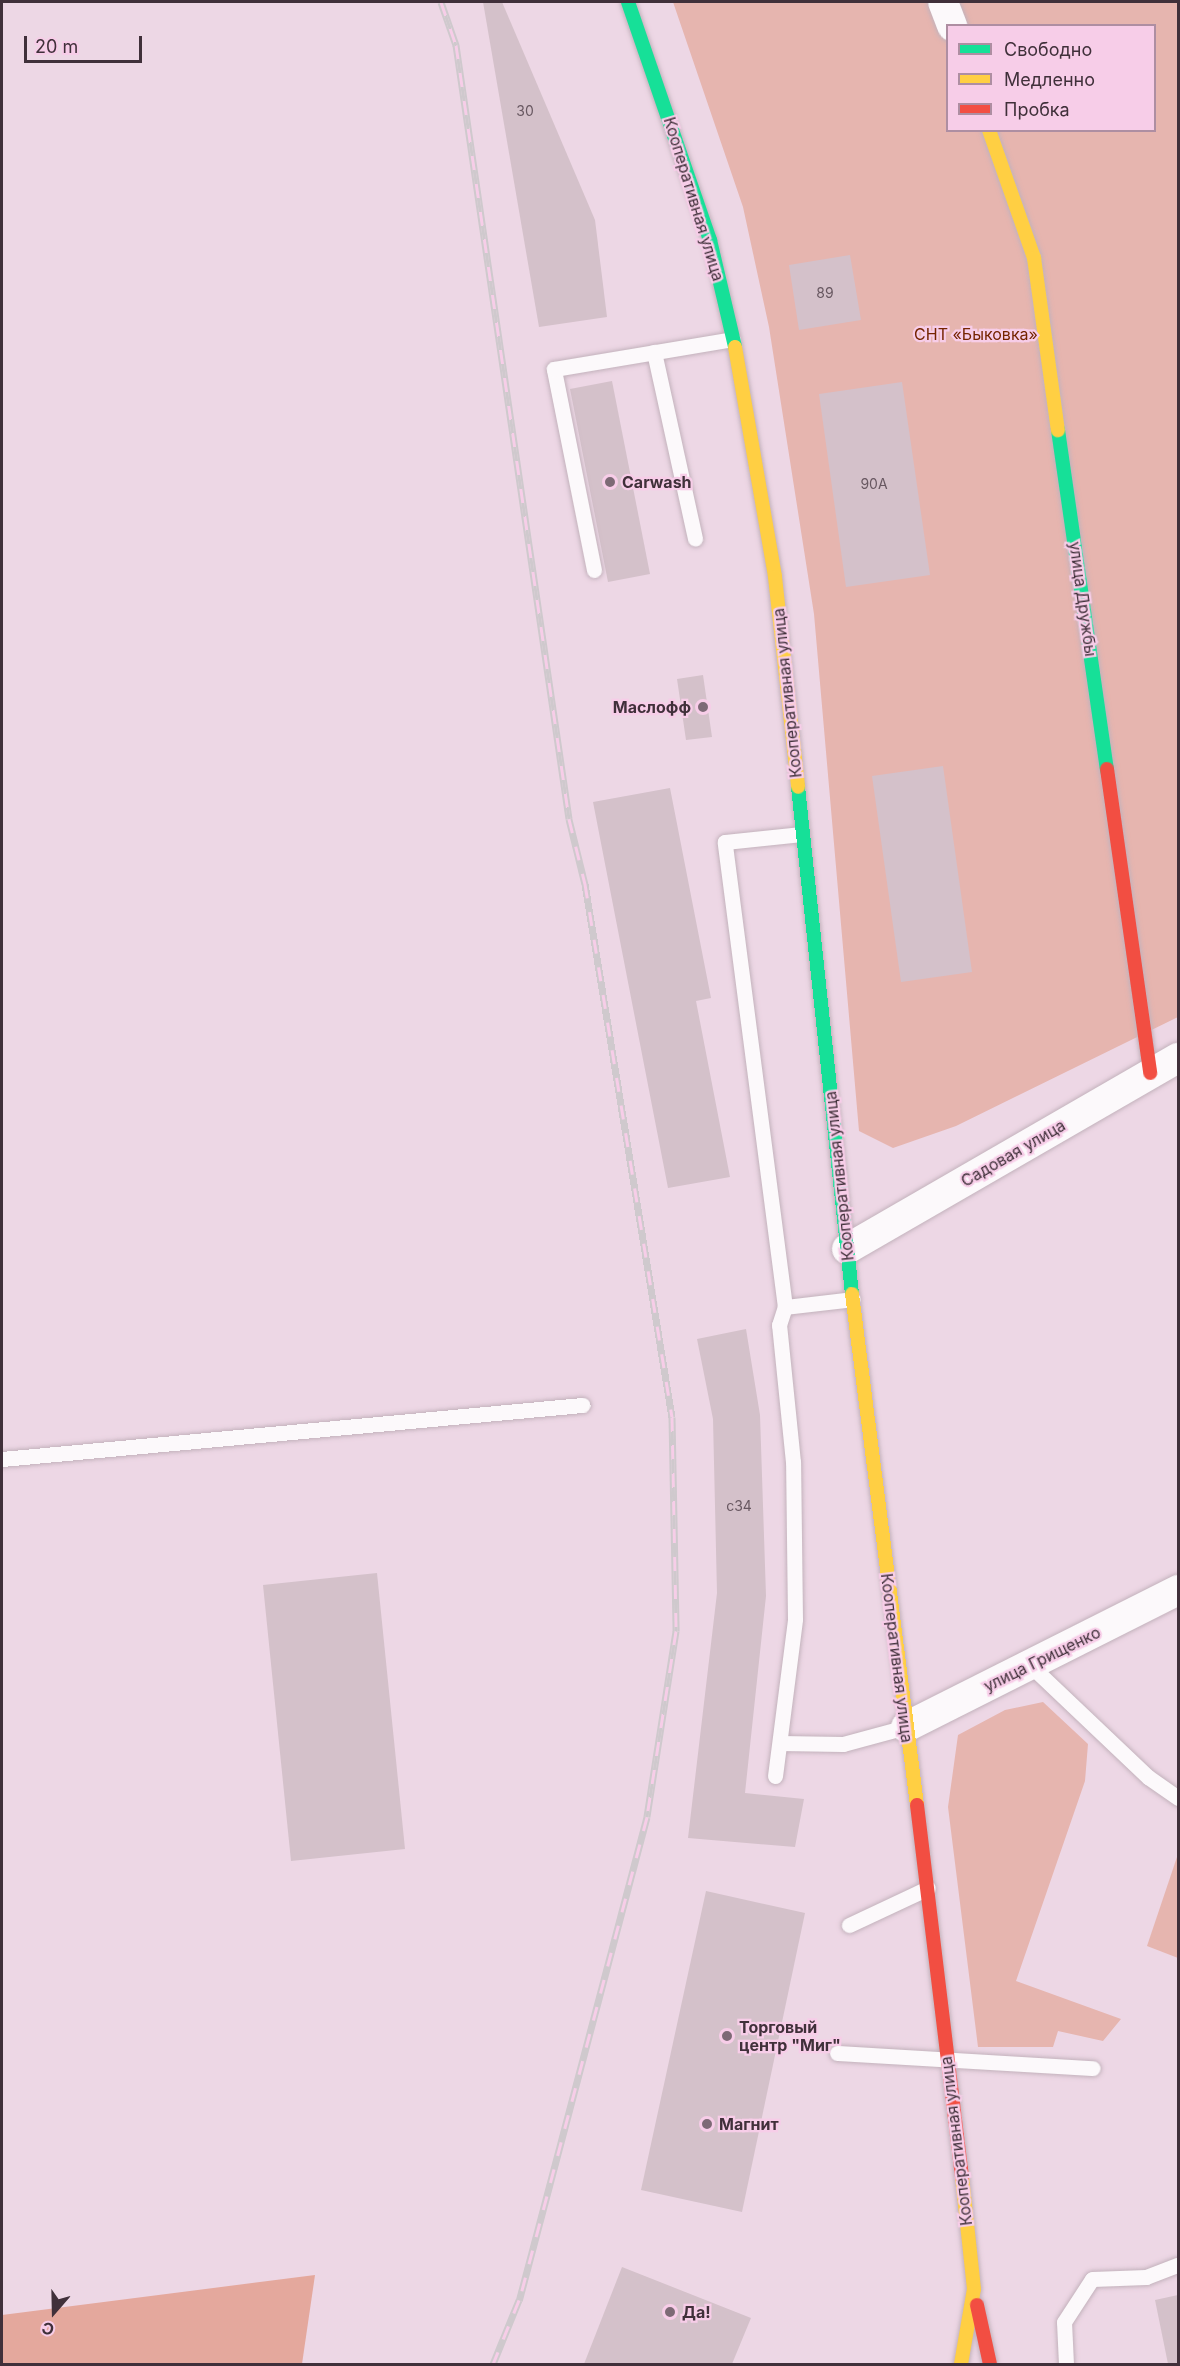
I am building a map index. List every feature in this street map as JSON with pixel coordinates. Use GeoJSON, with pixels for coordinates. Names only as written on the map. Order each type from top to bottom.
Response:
{"type":"FeatureCollection","features":[{"type":"Feature","properties":{"kind":"main road","name":"Кооперативная улица"},"geometry":{"type":"LineString","coordinates":[[628,2],[710,240],[746,394],[775,577],[852,1299],[928,1888],[974,2289],[960,2364]]}},
{"type":"Feature","properties":{"kind":"main road","name":"улица Дружбы"},"geometry":{"type":"LineString","coordinates":[[990,132],[1034,258],[1150,1073]]}},
{"type":"Feature","properties":{"kind":"main road"},"geometry":{"type":"LineString","coordinates":[[974,2289],[990,2364]]}},
{"type":"Feature","properties":{"kind":"street"},"geometry":{"type":"LineString","coordinates":[[943,2],[951,24]]}},
{"type":"Feature","properties":{"kind":"street","name":"Садовая улица"},"geometry":{"type":"LineString","coordinates":[[847,1250],[1179,1058]]}},
{"type":"Feature","properties":{"kind":"street","name":"улица Грищенко"},"geometry":{"type":"LineString","coordinates":[[906,1727],[1179,1590]]}},
{"type":"Feature","properties":{"kind":"lane"},"geometry":{"type":"LineString","coordinates":[[594,570],[554,369],[733,339]]}},
{"type":"Feature","properties":{"kind":"lane"},"geometry":{"type":"LineString","coordinates":[[654,352],[694,539]]}},
{"type":"Feature","properties":{"kind":"lane"},"geometry":{"type":"LineString","coordinates":[[776,1776],[795,1619],[793,1462],[778,1325],[785,1307],[725,842],[802,834]]}},
{"type":"Feature","properties":{"kind":"lane"},"geometry":{"type":"LineString","coordinates":[[785,1307],[852,1299]]}},
{"type":"Feature","properties":{"kind":"lane"},"geometry":{"type":"LineString","coordinates":[[2,1459],[582,1405]]}},
{"type":"Feature","properties":{"kind":"lane"},"geometry":{"type":"LineString","coordinates":[[1030,1665],[1148,1777],[1179,1798]]}},
{"type":"Feature","properties":{"kind":"lane"},"geometry":{"type":"LineString","coordinates":[[780,1743],[843,1744],[906,1727]]}},
{"type":"Feature","properties":{"kind":"lane"},"geometry":{"type":"LineString","coordinates":[[849,1925],[928,1888]]}},
{"type":"Feature","properties":{"kind":"lane"},"geometry":{"type":"LineString","coordinates":[[837,2053],[1093,2068]]}},
{"type":"Feature","properties":{"kind":"lane"},"geometry":{"type":"LineString","coordinates":[[1066,2364],[1064,2322],[1092,2279],[1146,2277],[1179,2265]]}},
{"type":"Feature","properties":{"kind":"green space","name":"СНТ «Быковка»"},"geometry":{"type":"Polygon","coordinates":[[[673,2],[1178,2],[1178,1017],[956,1126],[893,1148],[859,1131],[814,614],[769,327],[743,207],[673,2]]]}},
{"type":"Feature","properties":{"kind":"green space"},"geometry":{"type":"Polygon","coordinates":[[[1043,1702],[1088,1744],[1085,1781],[1016,1981],[1121,2019],[1103,2041],[1058,2031],[1053,2047],[978,2047],[948,1807],[958,1735],[1005,1710],[1043,1702]]]}},
{"type":"Feature","properties":{"kind":"green space"},"geometry":{"type":"Polygon","coordinates":[[[1178,1854],[1178,1958],[1147,1946],[1178,1854]]]}},
{"type":"Feature","properties":{"kind":"shaded area"},"geometry":{"type":"Polygon","coordinates":[[[315,2275],[302,2364],[2,2364],[2,2315],[315,2275]]]}},
{"type":"Feature","properties":{"kind":"building"},"geometry":{"type":"Polygon","coordinates":[[[483,2],[502,2],[595,220],[607,317],[539,327],[483,2]]]}},
{"type":"Feature","properties":{"kind":"building"},"geometry":{"type":"Polygon","coordinates":[[[850,255],[861,320],[799,330],[789,265],[850,255]]]}},
{"type":"Feature","properties":{"kind":"building","name":"Carwash"},"geometry":{"type":"Polygon","coordinates":[[[612,381],[650,574],[608,582],[570,389],[612,381]]]}},
{"type":"Feature","properties":{"kind":"building"},"geometry":{"type":"Polygon","coordinates":[[[902,382],[930,575],[846,587],[819,394],[902,382]]]}},
{"type":"Feature","properties":{"kind":"building"},"geometry":{"type":"Polygon","coordinates":[[[703,675],[712,737],[686,740],[677,679],[703,675]]]}},
{"type":"Feature","properties":{"kind":"building"},"geometry":{"type":"Polygon","coordinates":[[[943,766],[972,972],[901,982],[872,776],[943,766]]]}},
{"type":"Feature","properties":{"kind":"building"},"geometry":{"type":"Polygon","coordinates":[[[670,788],[711,998],[696,1001],[730,1177],[668,1188],[593,802],[670,788]]]}},
{"type":"Feature","properties":{"kind":"building"},"geometry":{"type":"Polygon","coordinates":[[[746,1329],[760,1415],[766,1596],[745,1793],[804,1799],[795,1847],[688,1838],[717,1593],[713,1419],[697,1339],[746,1329]]]}},
{"type":"Feature","properties":{"kind":"building"},"geometry":{"type":"Polygon","coordinates":[[[377,1573],[405,1849],[291,1861],[263,1585],[377,1573]]]}},
{"type":"Feature","properties":{"kind":"building","name":"Торговый центр \"Миг\""},"geometry":{"type":"Polygon","coordinates":[[[706,1891],[805,1913],[742,2212],[641,2190],[706,1891]]]}},
{"type":"Feature","properties":{"kind":"building","name":"Да!"},"geometry":{"type":"Polygon","coordinates":[[[622,2267],[751,2318],[732,2364],[584,2364],[622,2267]]]}},
{"type":"Feature","properties":{"kind":"building"},"geometry":{"type":"Polygon","coordinates":[[[1178,2295],[1178,2364],[1168,2364],[1155,2300],[1178,2295]]]}},
{"type":"Feature","properties":{"kind":"railway"},"geometry":{"type":"LineString","coordinates":[[441,2],[456,45],[569,819],[585,884],[672,1417],[676,1631],[647,1817],[519,2300],[493,2364]]}},
{"type":"Feature","properties":{"kind":"traffic: fast"},"geometry":{"type":"LineString","coordinates":[[628,2],[710,240],[735,347]]}},
{"type":"Feature","properties":{"kind":"traffic: fast"},"geometry":{"type":"LineString","coordinates":[[1058,430],[1107,769]]}},
{"type":"Feature","properties":{"kind":"traffic: fast"},"geometry":{"type":"LineString","coordinates":[[798,787],[852,1294]]}},
{"type":"Feature","properties":{"kind":"traffic: slow"},"geometry":{"type":"LineString","coordinates":[[990,132],[1034,258],[1058,430]]}},
{"type":"Feature","properties":{"kind":"traffic: slow"},"geometry":{"type":"LineString","coordinates":[[735,347],[775,577],[798,787]]}},
{"type":"Feature","properties":{"kind":"traffic: slow"},"geometry":{"type":"LineString","coordinates":[[852,1294],[917,1805]]}},
{"type":"Feature","properties":{"kind":"traffic: slow"},"geometry":{"type":"LineString","coordinates":[[961,2364],[974,2289],[962,2177]]}},
{"type":"Feature","properties":{"kind":"traffic: jam"},"geometry":{"type":"LineString","coordinates":[[1107,769],[1150,1073]]}},
{"type":"Feature","properties":{"kind":"traffic: jam"},"geometry":{"type":"LineString","coordinates":[[917,1805],[962,2177]]}},
{"type":"Feature","properties":{"kind":"traffic: jam"},"geometry":{"type":"LineString","coordinates":[[977,2305],[990,2364]]}},
{"type":"Feature","properties":{"kind":"place","name":"Carwash"},"geometry":{"type":"Point","coordinates":[610,482]}},
{"type":"Feature","properties":{"kind":"place","name":"Маслофф"},"geometry":{"type":"Point","coordinates":[703,707]}},
{"type":"Feature","properties":{"kind":"place","name":"Торговый центр \"Миг\""},"geometry":{"type":"Point","coordinates":[727,2036]}},
{"type":"Feature","properties":{"kind":"place","name":"Магнит"},"geometry":{"type":"Point","coordinates":[707,2124]}},
{"type":"Feature","properties":{"kind":"place","name":"Да!"},"geometry":{"type":"Point","coordinates":[670,2312]}}]}
